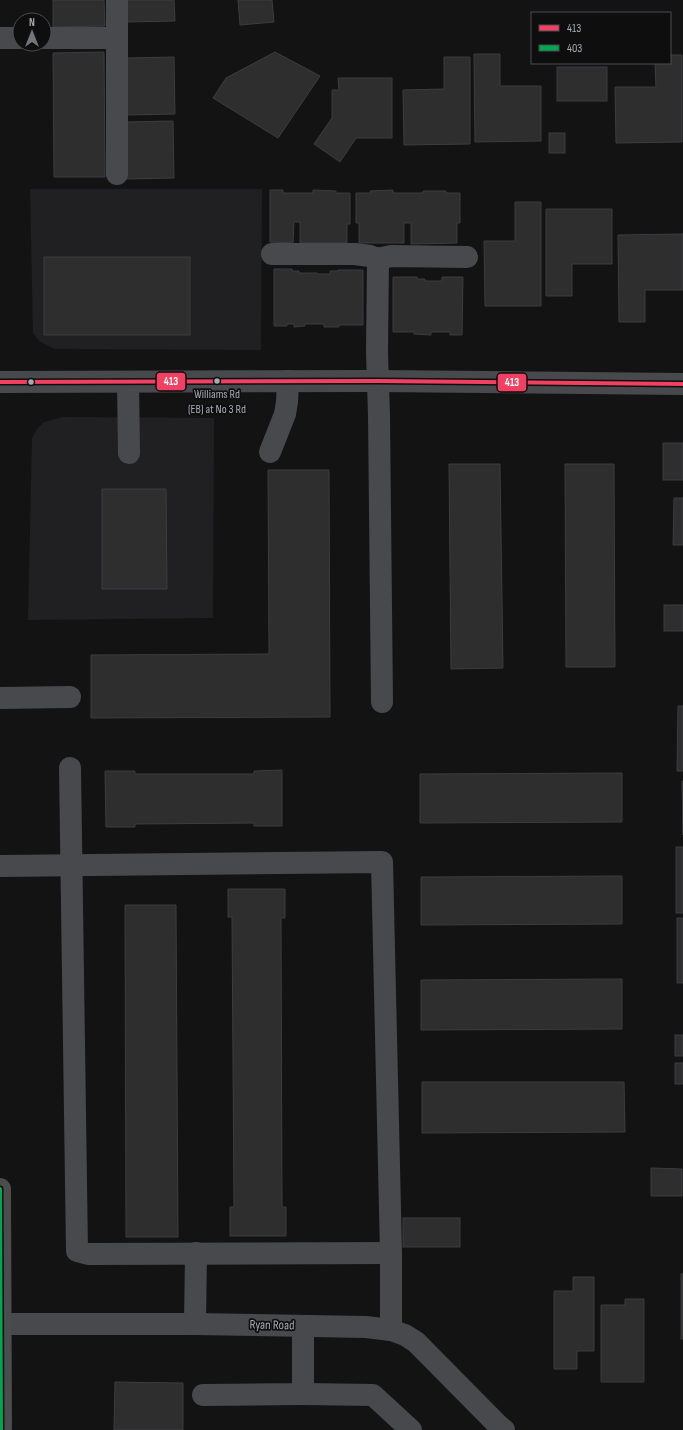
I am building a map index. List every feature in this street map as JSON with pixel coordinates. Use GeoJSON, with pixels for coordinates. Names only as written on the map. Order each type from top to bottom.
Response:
{"type":"FeatureCollection","features":[{"type":"Feature","properties":{"kind":"main road"},"geometry":{"type":"LineString","coordinates":[[0,1189],[1,1430]]}},
{"type":"Feature","properties":{"kind":"street"},"geometry":{"type":"LineString","coordinates":[[117,0],[117,174]]}},
{"type":"Feature","properties":{"kind":"street"},"geometry":{"type":"LineString","coordinates":[[0,38],[12,38]]}},
{"type":"Feature","properties":{"kind":"street"},"geometry":{"type":"LineString","coordinates":[[52,38],[117,38]]}},
{"type":"Feature","properties":{"kind":"street"},"geometry":{"type":"LineString","coordinates":[[272,254],[355,254],[370,256],[378,259],[391,256],[467,257]]}},
{"type":"Feature","properties":{"kind":"street"},"geometry":{"type":"LineString","coordinates":[[378,259],[377,381],[379,414],[382,702]]}},
{"type":"Feature","properties":{"kind":"street"},"geometry":{"type":"LineString","coordinates":[[270,452],[283,422],[287,402],[288,381]]}},
{"type":"Feature","properties":{"kind":"street"},"geometry":{"type":"LineString","coordinates":[[0,382],[377,381],[683,384]]}},
{"type":"Feature","properties":{"kind":"street"},"geometry":{"type":"LineString","coordinates":[[128,382],[129,453]]}},
{"type":"Feature","properties":{"kind":"street"},"geometry":{"type":"LineString","coordinates":[[0,698],[70,697]]}},
{"type":"Feature","properties":{"kind":"street"},"geometry":{"type":"LineString","coordinates":[[70,768],[70,865],[77,1251],[88,1254],[391,1253]]}},
{"type":"Feature","properties":{"kind":"street"},"geometry":{"type":"LineString","coordinates":[[0,866],[382,862],[391,1253],[391,1330]]}},
{"type":"Feature","properties":{"kind":"street"},"geometry":{"type":"LineString","coordinates":[[195,1324],[196,1253]]}},
{"type":"Feature","properties":{"kind":"street","name":"Ryan Road"},"geometry":{"type":"LineString","coordinates":[[1,1324],[195,1324],[366,1327],[391,1330],[405,1335],[425,1350],[498,1426],[504,1430]]}},
{"type":"Feature","properties":{"kind":"street"},"geometry":{"type":"LineString","coordinates":[[303,1326],[303,1394]]}},
{"type":"Feature","properties":{"kind":"street"},"geometry":{"type":"LineString","coordinates":[[203,1395],[373,1395],[411,1430]]}},
{"type":"Feature","properties":{"kind":"shaded area"},"geometry":{"type":"Polygon","coordinates":[[[30,189],[262,189],[261,350],[55,349],[39,341],[33,333],[30,189]]]}},
{"type":"Feature","properties":{"kind":"shaded area"},"geometry":{"type":"Polygon","coordinates":[[[63,417],[214,418],[213,618],[28,620],[32,438],[37,429],[44,422],[63,417]]]}},
{"type":"Feature","properties":{"kind":"building"},"geometry":{"type":"Polygon","coordinates":[[[53,0],[104,0],[105,26],[53,27],[53,0]]]}},
{"type":"Feature","properties":{"kind":"building"},"geometry":{"type":"Polygon","coordinates":[[[126,0],[174,0],[175,21],[127,22],[126,0]]]}},
{"type":"Feature","properties":{"kind":"building"},"geometry":{"type":"Polygon","coordinates":[[[238,0],[272,0],[274,22],[240,25],[238,0]]]}},
{"type":"Feature","properties":{"kind":"building"},"geometry":{"type":"Polygon","coordinates":[[[104,52],[105,177],[54,177],[53,53],[104,52]]]}},
{"type":"Feature","properties":{"kind":"building"},"geometry":{"type":"Polygon","coordinates":[[[275,52],[320,76],[278,138],[213,98],[226,78],[275,52]]]}},
{"type":"Feature","properties":{"kind":"building"},"geometry":{"type":"Polygon","coordinates":[[[474,54],[500,54],[500,86],[541,86],[541,141],[475,142],[474,54]]]}},
{"type":"Feature","properties":{"kind":"building"},"geometry":{"type":"Polygon","coordinates":[[[671,55],[682,55],[682,142],[616,143],[615,87],[656,87],[655,64],[671,64],[671,55]]]}},
{"type":"Feature","properties":{"kind":"building"},"geometry":{"type":"Polygon","coordinates":[[[174,57],[175,114],[127,115],[126,58],[174,57]]]}},
{"type":"Feature","properties":{"kind":"building"},"geometry":{"type":"Polygon","coordinates":[[[444,57],[470,57],[470,144],[404,145],[403,90],[444,89],[444,57]]]}},
{"type":"Feature","properties":{"kind":"building"},"geometry":{"type":"Polygon","coordinates":[[[557,67],[607,67],[607,101],[557,101],[557,67]]]}},
{"type":"Feature","properties":{"kind":"building"},"geometry":{"type":"Polygon","coordinates":[[[338,78],[392,78],[392,138],[356,138],[340,162],[314,144],[332,118],[332,90],[339,90],[338,78]]]}},
{"type":"Feature","properties":{"kind":"building"},"geometry":{"type":"Polygon","coordinates":[[[173,121],[174,178],[126,179],[125,122],[173,121]]]}},
{"type":"Feature","properties":{"kind":"building"},"geometry":{"type":"Polygon","coordinates":[[[549,133],[565,133],[565,153],[549,153],[549,133]]]}},
{"type":"Feature","properties":{"kind":"building"},"geometry":{"type":"Polygon","coordinates":[[[270,190],[283,190],[283,193],[313,193],[313,190],[350,193],[350,224],[347,224],[347,243],[300,243],[300,222],[294,222],[293,243],[270,242],[270,190]]]}},
{"type":"Feature","properties":{"kind":"building"},"geometry":{"type":"Polygon","coordinates":[[[393,190],[393,193],[446,191],[446,193],[460,193],[460,223],[457,223],[457,243],[411,244],[411,223],[404,223],[404,243],[359,243],[359,223],[356,223],[356,193],[371,193],[370,191],[393,190]]]}},
{"type":"Feature","properties":{"kind":"building"},"geometry":{"type":"Polygon","coordinates":[[[515,202],[541,202],[541,306],[485,306],[484,241],[515,241],[515,202]]]}},
{"type":"Feature","properties":{"kind":"building"},"geometry":{"type":"Polygon","coordinates":[[[546,209],[612,209],[612,264],[572,264],[572,296],[546,296],[546,209]]]}},
{"type":"Feature","properties":{"kind":"building"},"geometry":{"type":"Polygon","coordinates":[[[683,234],[683,290],[645,290],[645,322],[619,322],[618,235],[683,234]]]}},
{"type":"Feature","properties":{"kind":"building"},"geometry":{"type":"Polygon","coordinates":[[[44,257],[190,257],[190,335],[44,335],[44,257]]]}},
{"type":"Feature","properties":{"kind":"building"},"geometry":{"type":"Polygon","coordinates":[[[274,269],[292,269],[292,271],[299,271],[299,273],[317,274],[330,274],[330,271],[338,270],[363,270],[363,325],[339,325],[339,327],[324,327],[324,324],[305,324],[305,326],[294,327],[294,324],[287,324],[287,326],[274,326],[274,269]]]}},
{"type":"Feature","properties":{"kind":"building"},"geometry":{"type":"Polygon","coordinates":[[[393,277],[417,277],[417,279],[425,279],[425,281],[442,281],[442,277],[463,277],[462,335],[450,335],[450,332],[431,332],[431,335],[414,334],[414,332],[393,332],[393,277]]]}},
{"type":"Feature","properties":{"kind":"building"},"geometry":{"type":"Polygon","coordinates":[[[663,443],[683,443],[683,480],[663,480],[663,443]]]}},
{"type":"Feature","properties":{"kind":"building"},"geometry":{"type":"Polygon","coordinates":[[[449,464],[500,464],[503,668],[451,669],[449,464]]]}},
{"type":"Feature","properties":{"kind":"building"},"geometry":{"type":"Polygon","coordinates":[[[565,464],[614,464],[615,667],[566,667],[565,464]]]}},
{"type":"Feature","properties":{"kind":"building"},"geometry":{"type":"Polygon","coordinates":[[[268,470],[329,470],[330,717],[91,718],[91,655],[269,654],[268,470]]]}},
{"type":"Feature","properties":{"kind":"building"},"geometry":{"type":"Polygon","coordinates":[[[102,489],[166,489],[167,589],[102,589],[102,489]]]}},
{"type":"Feature","properties":{"kind":"building"},"geometry":{"type":"Polygon","coordinates":[[[674,498],[683,498],[683,545],[673,545],[674,498]]]}},
{"type":"Feature","properties":{"kind":"building"},"geometry":{"type":"Polygon","coordinates":[[[664,605],[683,605],[683,631],[664,631],[664,605]]]}},
{"type":"Feature","properties":{"kind":"building"},"geometry":{"type":"Polygon","coordinates":[[[678,706],[683,706],[683,771],[677,771],[678,706]]]}},
{"type":"Feature","properties":{"kind":"building"},"geometry":{"type":"Polygon","coordinates":[[[282,770],[282,826],[254,826],[254,823],[135,824],[135,827],[106,827],[105,771],[135,771],[135,774],[254,774],[254,771],[282,770]]]}},
{"type":"Feature","properties":{"kind":"building"},"geometry":{"type":"Polygon","coordinates":[[[622,773],[622,822],[420,823],[420,774],[622,773]]]}},
{"type":"Feature","properties":{"kind":"building"},"geometry":{"type":"Polygon","coordinates":[[[682,781],[683,781],[683,835],[682,781]]]}},
{"type":"Feature","properties":{"kind":"building"},"geometry":{"type":"Polygon","coordinates":[[[676,847],[683,847],[683,913],[676,913],[676,847]]]}},
{"type":"Feature","properties":{"kind":"building"},"geometry":{"type":"Polygon","coordinates":[[[622,876],[622,924],[421,925],[421,877],[622,876]]]}},
{"type":"Feature","properties":{"kind":"building"},"geometry":{"type":"Polygon","coordinates":[[[228,889],[285,889],[285,918],[281,918],[282,1207],[286,1207],[286,1236],[230,1236],[230,1207],[234,1207],[232,917],[228,917],[228,889]]]}},
{"type":"Feature","properties":{"kind":"building"},"geometry":{"type":"Polygon","coordinates":[[[125,905],[176,905],[178,1237],[126,1237],[125,905]]]}},
{"type":"Feature","properties":{"kind":"building"},"geometry":{"type":"Polygon","coordinates":[[[677,918],[683,918],[683,983],[677,983],[677,918]]]}},
{"type":"Feature","properties":{"kind":"building"},"geometry":{"type":"Polygon","coordinates":[[[622,979],[622,1029],[421,1030],[421,980],[622,979]]]}},
{"type":"Feature","properties":{"kind":"building"},"geometry":{"type":"Polygon","coordinates":[[[675,1035],[683,1035],[683,1056],[675,1056],[675,1035]]]}},
{"type":"Feature","properties":{"kind":"building"},"geometry":{"type":"Polygon","coordinates":[[[675,1063],[683,1063],[683,1084],[675,1084],[675,1063]]]}},
{"type":"Feature","properties":{"kind":"building"},"geometry":{"type":"Polygon","coordinates":[[[422,1082],[624,1082],[625,1132],[422,1133],[422,1082]]]}},
{"type":"Feature","properties":{"kind":"building"},"geometry":{"type":"Polygon","coordinates":[[[651,1168],[682,1169],[682,1196],[651,1196],[651,1168]]]}},
{"type":"Feature","properties":{"kind":"building"},"geometry":{"type":"Polygon","coordinates":[[[403,1218],[460,1218],[460,1247],[403,1247],[403,1218]]]}},
{"type":"Feature","properties":{"kind":"building"},"geometry":{"type":"Polygon","coordinates":[[[681,1274],[683,1274],[683,1339],[681,1339],[681,1274]]]}},
{"type":"Feature","properties":{"kind":"building"},"geometry":{"type":"Polygon","coordinates":[[[573,1277],[594,1277],[594,1351],[577,1351],[577,1369],[554,1369],[554,1291],[573,1291],[573,1277]]]}},
{"type":"Feature","properties":{"kind":"building"},"geometry":{"type":"Polygon","coordinates":[[[625,1299],[644,1299],[644,1382],[601,1382],[601,1305],[625,1305],[625,1299]]]}},
{"type":"Feature","properties":{"kind":"building"},"geometry":{"type":"Polygon","coordinates":[[[115,1382],[183,1383],[183,1430],[114,1430],[115,1382]]]}},
{"type":"Feature","properties":{"kind":"transit line","name":"413"},"geometry":{"type":"LineString","coordinates":[[0,382],[377,381],[683,384]]}},
{"type":"Feature","properties":{"kind":"transit line","name":"403"},"geometry":{"type":"LineString","coordinates":[[0,1189],[1,1430]]}},
{"type":"Feature","properties":{"kind":"place","name":"Williams Rd (EB) at No 3 Rd"},"geometry":{"type":"Point","coordinates":[217,381]}}]}
